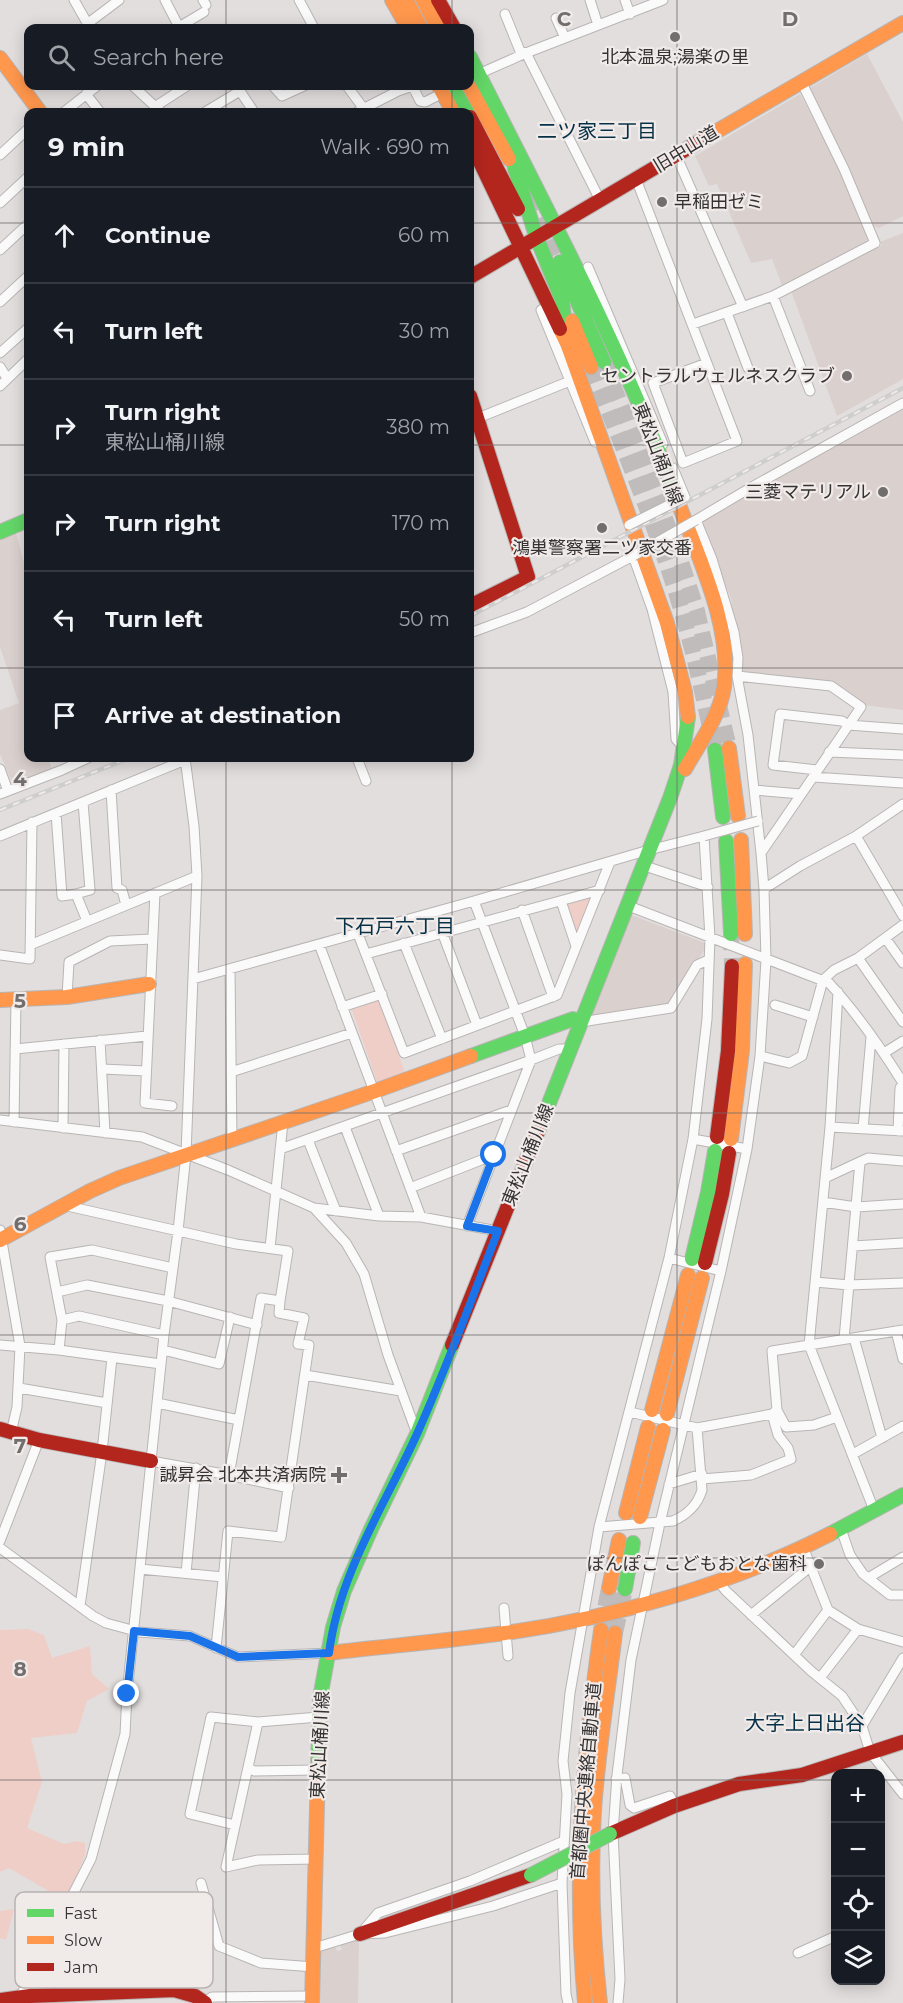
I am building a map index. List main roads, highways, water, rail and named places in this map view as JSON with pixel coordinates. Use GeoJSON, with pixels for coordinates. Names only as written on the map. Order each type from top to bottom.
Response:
{"type":"FeatureCollection","features":[{"type":"Feature","properties":{"kind":"main road"},"geometry":{"type":"LineString","coordinates":[[392,0],[406,24]]}},
{"type":"Feature","properties":{"kind":"main road"},"geometry":{"type":"LineString","coordinates":[[406,0],[419,24]]}},
{"type":"Feature","properties":{"kind":"main road"},"geometry":{"type":"LineString","coordinates":[[423,0],[436,24]]}},
{"type":"Feature","properties":{"kind":"main road"},"geometry":{"type":"LineString","coordinates":[[438,0],[452,24]]}},
{"type":"Feature","properties":{"kind":"main road","name":"旧中山道"},"geometry":{"type":"LineString","coordinates":[[474,275],[536,236],[903,23]]}},
{"type":"Feature","properties":{"kind":"main road"},"geometry":{"type":"LineString","coordinates":[[0,58],[24,84]]}},
{"type":"Feature","properties":{"kind":"main road","name":"東松山桶川線"},"geometry":{"type":"LineString","coordinates":[[474,76],[511,139],[554,226],[599,306],[665,466],[723,632],[726,658],[724,688],[715,714],[670,798]]}},
{"type":"Feature","properties":{"kind":"main road"},"geometry":{"type":"LineString","coordinates":[[28,90],[38,108]]}},
{"type":"Feature","properties":{"kind":"main road"},"geometry":{"type":"LineString","coordinates":[[449,90],[452,108]]}},
{"type":"Feature","properties":{"kind":"main road"},"geometry":{"type":"LineString","coordinates":[[450,90],[464,108]]}},
{"type":"Feature","properties":{"kind":"main road"},"geometry":{"type":"LineString","coordinates":[[471,90],[509,159]]}},
{"type":"Feature","properties":{"kind":"main road"},"geometry":{"type":"LineString","coordinates":[[474,125],[518,209]]}},
{"type":"Feature","properties":{"kind":"main road"},"geometry":{"type":"LineString","coordinates":[[511,139],[515,169],[536,236],[562,300],[567,343]]}},
{"type":"Feature","properties":{"kind":"main road","name":"東松山桶川線"},"geometry":{"type":"LineString","coordinates":[[312,2000],[320,1698],[333,1627],[344,1591],[371,1528],[417,1434],[670,798],[681,765],[688,718],[685,692],[667,623],[567,343],[474,149]]}},
{"type":"Feature","properties":{"kind":"main road"},"geometry":{"type":"LineString","coordinates":[[560,262],[598,365],[572,321]]}},
{"type":"Feature","properties":{"kind":"main road"},"geometry":{"type":"LineString","coordinates":[[474,407],[528,577],[474,604]]}},
{"type":"Feature","properties":{"kind":"main road"},"geometry":{"type":"LineString","coordinates":[[0,532],[24,522]]}},
{"type":"Feature","properties":{"kind":"main road"},"geometry":{"type":"LineString","coordinates":[[723,817],[722,749],[738,816]]}},
{"type":"Feature","properties":{"kind":"main road"},"geometry":{"type":"LineString","coordinates":[[726,841],[738,934],[741,840]]}},
{"type":"Feature","properties":{"kind":"main road"},"geometry":{"type":"LineString","coordinates":[[699,1261],[708,1192],[723,1145],[728,1051],[738,965]]}},
{"type":"Feature","properties":{"kind":"main road"},"geometry":{"type":"LineString","coordinates":[[0,1000],[67,997],[149,984]]}},
{"type":"Feature","properties":{"kind":"main road"},"geometry":{"type":"LineString","coordinates":[[1,1236],[119,1178],[375,1091],[573,1019],[581,1022]]}},
{"type":"Feature","properties":{"kind":"main road"},"geometry":{"type":"LineString","coordinates":[[652,1410],[695,1276],[667,1414]]}},
{"type":"Feature","properties":{"kind":"main road"},"geometry":{"type":"LineString","coordinates":[[648,1427],[633,1515],[663,1430]]}},
{"type":"Feature","properties":{"kind":"main road"},"geometry":{"type":"LineString","coordinates":[[5,1431],[39,1440],[151,1461]]}},
{"type":"Feature","properties":{"kind":"main road"},"geometry":{"type":"LineString","coordinates":[[329,1653],[506,1633],[582,1619],[663,1599],[718,1581],[803,1547],[841,1529],[903,1494]]}},
{"type":"Feature","properties":{"kind":"main road"},"geometry":{"type":"LineString","coordinates":[[609,1588],[626,1542],[625,1589]]}},
{"type":"Feature","properties":{"kind":"main road","name":"首都圏中央連絡自動車道"},"geometry":{"type":"LineString","coordinates":[[585,2003],[577,1903],[581,1800],[587,1727],[601,1630]]}},
{"type":"Feature","properties":{"kind":"main road","name":"首都圏中央連絡自動車道"},"geometry":{"type":"LineString","coordinates":[[600,2003],[594,1943],[593,1829],[596,1784],[615,1633]]}},
{"type":"Feature","properties":{"kind":"main road"},"geometry":{"type":"LineString","coordinates":[[360,1934],[531,1875],[637,1821],[674,1806],[740,1784],[802,1775],[903,1742]]}},
{"type":"Feature","properties":{"kind":"main road"},"geometry":{"type":"LineString","coordinates":[[0,2000],[20,1997],[174,1990],[192,1994],[205,2002]]}},
{"type":"Feature","properties":{"kind":"tunnel"},"geometry":{"type":"LineString","coordinates":[[528,197],[560,262]]}},
{"type":"Feature","properties":{"kind":"tunnel"},"geometry":{"type":"LineString","coordinates":[[604,362],[676,547],[697,611],[729,748]]}},
{"type":"Feature","properties":{"kind":"tunnel"},"geometry":{"type":"LineString","coordinates":[[591,367],[663,553],[692,649],[715,750]]}},
{"type":"Feature","properties":{"kind":"tunnel"},"geometry":{"type":"LineString","coordinates":[[731,934],[732,966]]}},
{"type":"Feature","properties":{"kind":"tunnel"},"geometry":{"type":"LineString","coordinates":[[601,1630],[609,1588]]}},
{"type":"Feature","properties":{"kind":"tunnel"},"geometry":{"type":"LineString","coordinates":[[615,1633],[625,1589]]}},
{"type":"Feature","properties":{"kind":"railway"},"geometry":{"type":"LineString","coordinates":[[474,614],[903,388]]}},
{"type":"Feature","properties":{"kind":"railway"},"geometry":{"type":"LineString","coordinates":[[0,810],[119,762]]}},
{"type":"Feature","properties":{"kind":"place","name":"北本温泉;湯楽の里"},"geometry":{"type":"Point","coordinates":[675,37]}},
{"type":"Feature","properties":{"kind":"place","name":"早稲田ゼミ"},"geometry":{"type":"Point","coordinates":[662,202]}},
{"type":"Feature","properties":{"kind":"place","name":"セントラルウェルネスクラブ"},"geometry":{"type":"Point","coordinates":[847,376]}},
{"type":"Feature","properties":{"kind":"place","name":"三菱マテリアル"},"geometry":{"type":"Point","coordinates":[883,492]}},
{"type":"Feature","properties":{"kind":"place","name":"鴻巣警察署二ツ家交番"},"geometry":{"type":"Point","coordinates":[602,528]}},
{"type":"Feature","properties":{"kind":"place","name":"誠昇会 北本共済病院"},"geometry":{"type":"Point","coordinates":[339,1475]}},
{"type":"Feature","properties":{"kind":"place","name":"ぽんぽこ こどもおとな歯科"},"geometry":{"type":"Point","coordinates":[819,1564]}},
{"type":"Feature","properties":{"kind":"district","name":"二ツ家三丁目"},"geometry":{"type":"Point","coordinates":[597,131]}},
{"type":"Feature","properties":{"kind":"district","name":"下石戸六丁目"},"geometry":{"type":"Point","coordinates":[395,926]}},
{"type":"Feature","properties":{"kind":"district","name":"大字上日出谷"},"geometry":{"type":"Point","coordinates":[805,1723]}}]}
